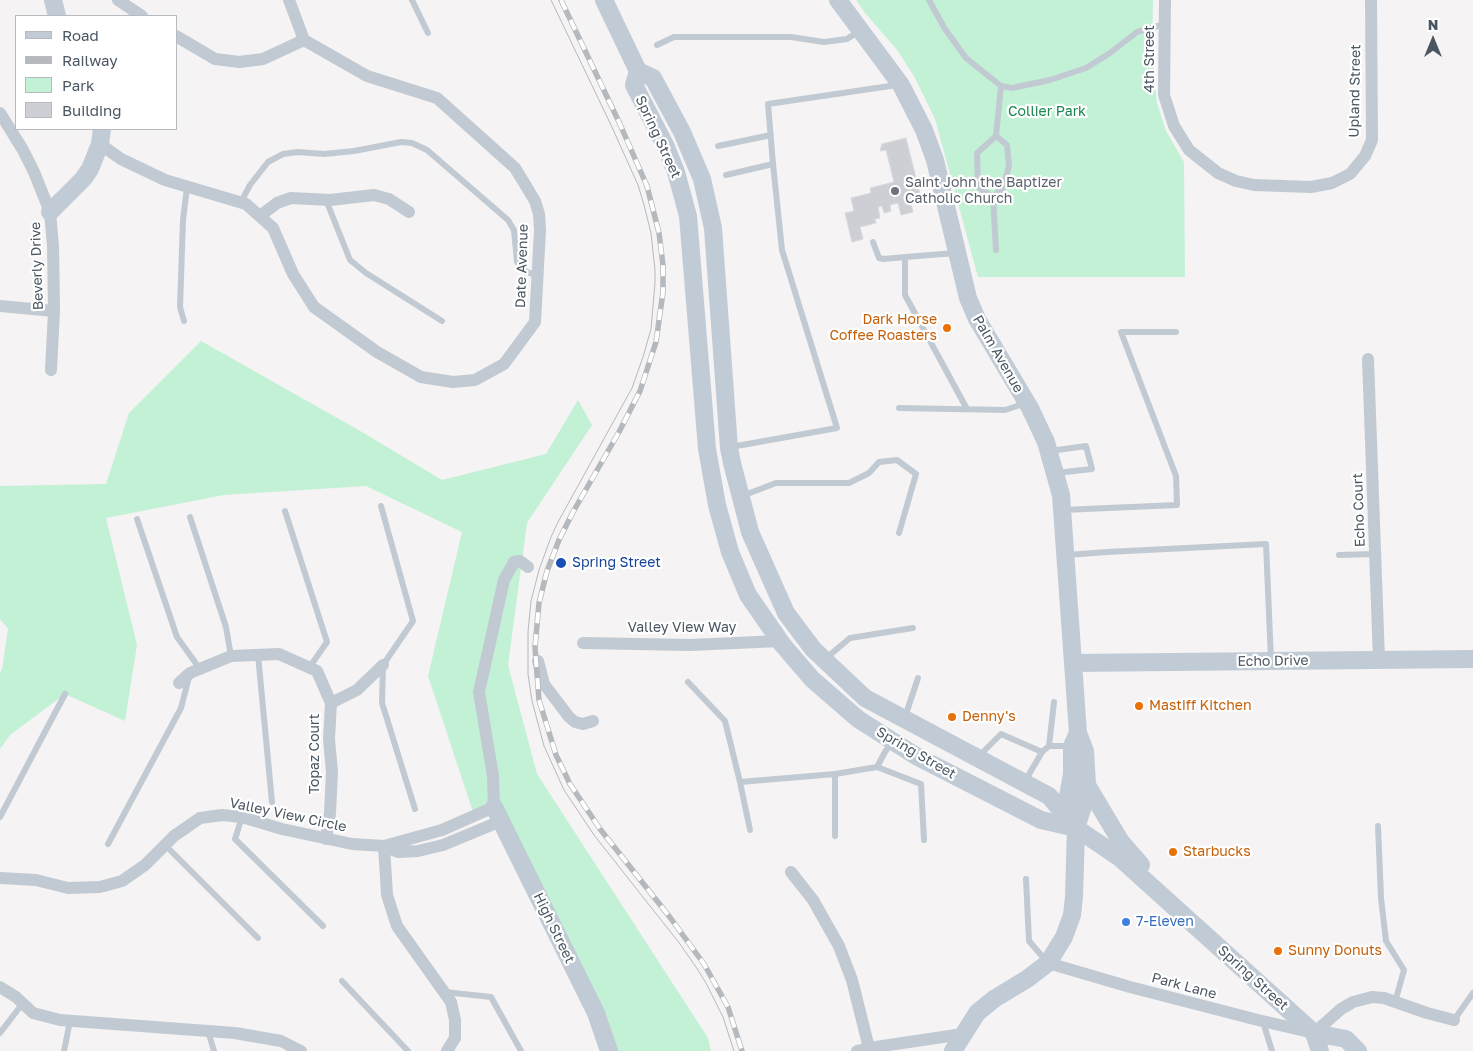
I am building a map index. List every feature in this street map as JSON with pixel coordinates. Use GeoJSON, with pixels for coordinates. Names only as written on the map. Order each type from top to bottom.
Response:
{"type":"FeatureCollection","features":[{"type":"Feature","properties":{"kind":"main road"},"geometry":{"type":"LineString","coordinates":[[53,0],[57,15]]}},
{"type":"Feature","properties":{"kind":"main road","name":"Spring Street"},"geometry":{"type":"LineString","coordinates":[[604,0],[638,71],[653,78],[682,132],[702,180],[713,228],[729,448],[750,532],[786,613],[813,649],[865,698],[1049,796],[1076,828],[1120,858],[1314,1033],[1320,1051]]}},
{"type":"Feature","properties":{"kind":"main road","name":"Palm Avenue"},"geometry":{"type":"LineString","coordinates":[[838,0],[901,85],[924,130],[935,160],[968,298],[977,319],[1027,403],[1049,452],[1061,495],[1066,556],[1073,663],[1075,739],[1068,796],[1076,828]]}},
{"type":"Feature","properties":{"kind":"main road","name":"Spring Street"},"geometry":{"type":"LineString","coordinates":[[638,71],[634,86],[666,147],[676,172],[688,216],[708,449],[717,505],[730,552],[748,595],[780,642],[812,679],[858,719],[916,756],[1041,820],[1076,828]]}},
{"type":"Feature","properties":{"kind":"main road"},"geometry":{"type":"LineString","coordinates":[[50,212],[83,180],[96,157],[101,137]]}},
{"type":"Feature","properties":{"kind":"main road","name":"Echo Drive"},"geometry":{"type":"LineString","coordinates":[[1073,663],[1473,659]]}},
{"type":"Feature","properties":{"kind":"main road"},"geometry":{"type":"LineString","coordinates":[[893,741],[906,720]]}},
{"type":"Feature","properties":{"kind":"main road","name":"Palm Avenue"},"geometry":{"type":"LineString","coordinates":[[1075,739],[1085,751],[1087,785],[1084,806],[1076,828]]}},
{"type":"Feature","properties":{"kind":"main road"},"geometry":{"type":"LineString","coordinates":[[1087,785],[1121,842],[1141,865],[1145,880]]}},
{"type":"Feature","properties":{"kind":"main road","name":"High Street"},"geometry":{"type":"LineString","coordinates":[[498,814],[596,1014],[609,1051]]}},
{"type":"Feature","properties":{"kind":"main road"},"geometry":{"type":"LineString","coordinates":[[953,1051],[977,1013],[1048,963],[1064,937],[1072,915],[1074,897],[1076,828]]}},
{"type":"Feature","properties":{"kind":"main road"},"geometry":{"type":"LineString","coordinates":[[1314,1033],[1346,1039],[1358,1051]]}},
{"type":"Feature","properties":{"kind":"street"},"geometry":{"type":"LineString","coordinates":[[118,0],[140,15]]}},
{"type":"Feature","properties":{"kind":"street"},"geometry":{"type":"LineString","coordinates":[[178,37],[215,59],[239,62],[262,59],[304,40],[289,0]]}},
{"type":"Feature","properties":{"kind":"street","name":"4th Street"},"geometry":{"type":"LineString","coordinates":[[1165,0],[1164,95],[1174,126],[1188,150],[1218,173],[1236,181],[1254,185],[1311,188],[1320,186]]}},
{"type":"Feature","properties":{"kind":"street","name":"Upland Street"},"geometry":{"type":"LineString","coordinates":[[1320,186],[1332,184],[1350,174],[1365,156],[1372,140],[1371,0]]}},
{"type":"Feature","properties":{"kind":"street","name":"Date Avenue"},"geometry":{"type":"LineString","coordinates":[[101,137],[121,159],[165,180],[246,204],[273,228],[294,274],[314,307],[377,352],[421,377],[453,382],[475,380],[504,364],[535,322],[538,276],[539,214],[535,201],[515,168],[437,98],[366,76],[304,40]]}},
{"type":"Feature","properties":{"kind":"street","name":"Beverly Drive"},"geometry":{"type":"LineString","coordinates":[[0,113],[23,150],[50,212],[53,246],[54,311],[51,370]]}},
{"type":"Feature","properties":{"kind":"street"},"geometry":{"type":"LineString","coordinates":[[260,216],[277,203],[291,198],[326,200],[381,196],[409,212]]}},
{"type":"Feature","properties":{"kind":"street"},"geometry":{"type":"LineString","coordinates":[[0,306],[54,311]]}},
{"type":"Feature","properties":{"kind":"street","name":"Echo Court"},"geometry":{"type":"LineString","coordinates":[[1368,359],[1380,660]]}},
{"type":"Feature","properties":{"kind":"street"},"geometry":{"type":"LineString","coordinates":[[498,814],[479,692],[504,580],[514,562],[520,561],[528,567]]}},
{"type":"Feature","properties":{"kind":"street","name":"Valley View Way"},"geometry":{"type":"LineString","coordinates":[[583,643],[690,645],[780,642]]}},
{"type":"Feature","properties":{"kind":"street","name":"Topaz Court"},"geometry":{"type":"LineString","coordinates":[[179,683],[195,671],[231,656],[279,654],[317,671],[331,703],[329,739],[332,772],[330,813],[326,839]]}},
{"type":"Feature","properties":{"kind":"street"},"geometry":{"type":"LineString","coordinates":[[538,661],[544,684],[569,717],[574,722],[583,724],[593,721]]}},
{"type":"Feature","properties":{"kind":"street"},"geometry":{"type":"LineString","coordinates":[[331,703],[357,690],[383,666]]}},
{"type":"Feature","properties":{"kind":"street","name":"Valley View Circle"},"geometry":{"type":"LineString","coordinates":[[0,878],[36,880],[68,888],[100,887],[122,881],[145,865],[174,836],[200,818],[222,815],[242,817],[352,844],[384,846],[398,852],[418,851],[443,845],[498,814]]}},
{"type":"Feature","properties":{"kind":"street"},"geometry":{"type":"LineString","coordinates":[[384,846],[387,895],[397,926],[451,1002],[455,1020],[455,1038],[447,1051]]}},
{"type":"Feature","properties":{"kind":"street"},"geometry":{"type":"LineString","coordinates":[[791,872],[813,900],[839,946],[852,980],[863,1049],[963,1034]]}},
{"type":"Feature","properties":{"kind":"street","name":"Park Lane"},"geometry":{"type":"LineString","coordinates":[[1048,963],[1130,987],[1263,1022],[1314,1033]]}},
{"type":"Feature","properties":{"kind":"street"},"geometry":{"type":"LineString","coordinates":[[0,987],[33,1013],[70,1021],[235,1033],[281,1041],[301,1051]]}},
{"type":"Feature","properties":{"kind":"street"},"geometry":{"type":"LineString","coordinates":[[1314,1033],[1341,1009],[1354,1002],[1372,997],[1454,1020]]}},
{"type":"Feature","properties":{"kind":"lane"},"geometry":{"type":"LineString","coordinates":[[412,0],[428,33]]}},
{"type":"Feature","properties":{"kind":"lane"},"geometry":{"type":"LineString","coordinates":[[929,0],[945,30],[966,58],[1001,86],[1012,88],[1040,82],[1086,68],[1110,53],[1137,32],[1165,24]]}},
{"type":"Feature","properties":{"kind":"lane"},"geometry":{"type":"LineString","coordinates":[[657,46],[674,37],[791,38],[824,42],[847,38],[860,31]]}},
{"type":"Feature","properties":{"kind":"lane"},"geometry":{"type":"LineString","coordinates":[[729,448],[837,428],[782,250],[768,104],[901,85]]}},
{"type":"Feature","properties":{"kind":"lane"},"geometry":{"type":"LineString","coordinates":[[993,197],[978,188],[977,153],[996,136],[1001,86]]}},
{"type":"Feature","properties":{"kind":"lane"},"geometry":{"type":"LineString","coordinates":[[718,146],[771,135]]}},
{"type":"Feature","properties":{"kind":"lane"},"geometry":{"type":"LineString","coordinates":[[993,197],[1003,188],[1009,166],[1007,145],[996,136]]}},
{"type":"Feature","properties":{"kind":"lane"},"geometry":{"type":"LineString","coordinates":[[241,202],[250,185],[268,162],[283,154],[298,152],[324,154],[347,152],[401,142],[412,143],[427,150],[508,220],[514,230],[516,262],[526,272],[538,276]]}},
{"type":"Feature","properties":{"kind":"lane"},"geometry":{"type":"LineString","coordinates":[[726,175],[773,164]]}},
{"type":"Feature","properties":{"kind":"lane"},"geometry":{"type":"LineString","coordinates":[[184,321],[180,307],[183,220],[187,187]]}},
{"type":"Feature","properties":{"kind":"lane"},"geometry":{"type":"LineString","coordinates":[[993,197],[996,250]]}},
{"type":"Feature","properties":{"kind":"lane"},"geometry":{"type":"LineString","coordinates":[[326,200],[350,260],[442,321]]}},
{"type":"Feature","properties":{"kind":"lane"},"geometry":{"type":"LineString","coordinates":[[873,242],[879,258],[884,259],[957,253]]}},
{"type":"Feature","properties":{"kind":"lane"},"geometry":{"type":"LineString","coordinates":[[905,257],[905,295],[967,410]]}},
{"type":"Feature","properties":{"kind":"lane"},"geometry":{"type":"LineString","coordinates":[[1062,510],[1177,505],[1176,476],[1121,332],[1176,332]]}},
{"type":"Feature","properties":{"kind":"lane"},"geometry":{"type":"LineString","coordinates":[[899,408],[1005,410],[1027,403]]}},
{"type":"Feature","properties":{"kind":"lane"},"geometry":{"type":"LineString","coordinates":[[1049,452],[1086,446],[1092,469],[1055,473]]}},
{"type":"Feature","properties":{"kind":"lane"},"geometry":{"type":"LineString","coordinates":[[741,496],[776,483],[849,483],[868,473],[879,462],[897,460],[916,474],[899,533]]}},
{"type":"Feature","properties":{"kind":"lane"},"geometry":{"type":"LineString","coordinates":[[381,506],[413,621],[383,666],[382,703],[415,809]]}},
{"type":"Feature","properties":{"kind":"lane"},"geometry":{"type":"LineString","coordinates":[[285,511],[327,642],[309,668]]}},
{"type":"Feature","properties":{"kind":"lane"},"geometry":{"type":"LineString","coordinates":[[190,516],[226,627],[231,656]]}},
{"type":"Feature","properties":{"kind":"lane"},"geometry":{"type":"LineString","coordinates":[[108,844],[181,708],[195,671],[177,637],[137,519]]}},
{"type":"Feature","properties":{"kind":"lane"},"geometry":{"type":"LineString","coordinates":[[1066,556],[1107,552],[1266,544],[1271,661]]}},
{"type":"Feature","properties":{"kind":"lane"},"geometry":{"type":"LineString","coordinates":[[1338,555],[1375,554]]}},
{"type":"Feature","properties":{"kind":"lane"},"geometry":{"type":"LineString","coordinates":[[824,660],[850,638],[913,628]]}},
{"type":"Feature","properties":{"kind":"lane"},"geometry":{"type":"LineString","coordinates":[[258,655],[272,802]]}},
{"type":"Feature","properties":{"kind":"lane"},"geometry":{"type":"LineString","coordinates":[[906,720],[918,678]]}},
{"type":"Feature","properties":{"kind":"lane"},"geometry":{"type":"LineString","coordinates":[[688,682],[725,721],[750,830]]}},
{"type":"Feature","properties":{"kind":"lane"},"geometry":{"type":"LineString","coordinates":[[0,817],[65,694]]}},
{"type":"Feature","properties":{"kind":"lane"},"geometry":{"type":"LineString","coordinates":[[1049,746],[1054,702]]}},
{"type":"Feature","properties":{"kind":"lane"},"geometry":{"type":"LineString","coordinates":[[977,758],[1001,734],[1042,752]]}},
{"type":"Feature","properties":{"kind":"lane"},"geometry":{"type":"LineString","coordinates":[[1024,783],[1042,752],[1049,746],[1075,739]]}},
{"type":"Feature","properties":{"kind":"lane"},"geometry":{"type":"LineString","coordinates":[[877,767],[893,741]]}},
{"type":"Feature","properties":{"kind":"lane"},"geometry":{"type":"LineString","coordinates":[[740,782],[835,774],[877,767],[921,784],[924,840]]}},
{"type":"Feature","properties":{"kind":"lane"},"geometry":{"type":"LineString","coordinates":[[835,774],[836,836]]}},
{"type":"Feature","properties":{"kind":"lane"},"geometry":{"type":"LineString","coordinates":[[242,817],[235,839],[323,926]]}},
{"type":"Feature","properties":{"kind":"lane"},"geometry":{"type":"LineString","coordinates":[[1378,826],[1381,898],[1386,942],[1404,970],[1395,1002]]}},
{"type":"Feature","properties":{"kind":"lane"},"geometry":{"type":"LineString","coordinates":[[165,845],[258,938]]}},
{"type":"Feature","properties":{"kind":"lane"},"geometry":{"type":"LineString","coordinates":[[1026,879],[1029,942],[1048,963]]}},
{"type":"Feature","properties":{"kind":"lane"},"geometry":{"type":"LineString","coordinates":[[342,981],[408,1051]]}},
{"type":"Feature","properties":{"kind":"lane"},"geometry":{"type":"LineString","coordinates":[[444,992],[491,997],[521,1051]]}},
{"type":"Feature","properties":{"kind":"lane"},"geometry":{"type":"LineString","coordinates":[[1454,1020],[1473,993]]}},
{"type":"Feature","properties":{"kind":"lane"},"geometry":{"type":"LineString","coordinates":[[0,1033],[22,1003]]}},
{"type":"Feature","properties":{"kind":"lane"},"geometry":{"type":"LineString","coordinates":[[64,1051],[70,1021]]}},
{"type":"Feature","properties":{"kind":"lane"},"geometry":{"type":"LineString","coordinates":[[1263,1022],[1272,1051]]}},
{"type":"Feature","properties":{"kind":"lane"},"geometry":{"type":"LineString","coordinates":[[208,1031],[214,1051]]}},
{"type":"Feature","properties":{"kind":"green space","name":"Collier Park"},"geometry":{"type":"Polygon","coordinates":[[[856,0],[1153,0],[1152,55],[1157,103],[1166,131],[1184,162],[1185,277],[978,277],[935,119],[915,78],[898,51],[856,0]]]}},
{"type":"Feature","properties":{"kind":"green space"},"geometry":{"type":"Polygon","coordinates":[[[201,341],[362,432],[442,480],[546,454],[578,400],[592,425],[527,523],[508,665],[537,774],[708,1038],[711,1051],[605,1051],[494,807],[473,812],[428,676],[462,532],[366,486],[224,495],[106,518],[137,645],[125,721],[65,694],[10,735],[0,749],[0,673],[8,629],[0,619],[0,486],[106,484],[129,413],[201,341]]]}},
{"type":"Feature","properties":{"kind":"building","name":"Saint John the Baptizer Catholic Church"},"geometry":{"type":"Polygon","coordinates":[[[906,138],[922,202],[911,204],[913,212],[901,215],[898,203],[890,205],[891,211],[884,213],[882,206],[878,207],[880,218],[875,219],[876,223],[860,227],[863,239],[852,242],[845,213],[854,211],[851,198],[871,193],[870,188],[894,182],[886,150],[880,151],[882,144],[906,138]]]}},
{"type":"Feature","properties":{"kind":"tram line"},"geometry":{"type":"LineString","coordinates":[[551,0],[638,185],[651,233],[655,283],[651,329],[632,388],[558,522],[539,570],[531,601],[528,632],[528,674],[532,701],[544,746],[564,790],[594,835],[696,967],[723,1017],[734,1051]]}},
{"type":"Feature","properties":{"kind":"railway"},"geometry":{"type":"LineString","coordinates":[[561,0],[647,186],[659,233],[663,265],[663,292],[656,342],[640,391],[573,512],[559,540],[547,571],[539,603],[535,647],[539,700],[556,755],[570,784],[600,829],[669,916],[704,964],[728,1007],[742,1051]]}},
{"type":"Feature","properties":{"kind":"place","name":"Saint John the Baptizer Catholic Church"},"geometry":{"type":"Point","coordinates":[895,191]}},
{"type":"Feature","properties":{"kind":"place","name":"Dark Horse Coffee Roasters"},"geometry":{"type":"Point","coordinates":[947,328]}},
{"type":"Feature","properties":{"kind":"place","name":"Spring Street"},"geometry":{"type":"Point","coordinates":[561,563]}},
{"type":"Feature","properties":{"kind":"place","name":"Mastiff Kitchen"},"geometry":{"type":"Point","coordinates":[1139,706]}},
{"type":"Feature","properties":{"kind":"place","name":"Denny's"},"geometry":{"type":"Point","coordinates":[952,717]}},
{"type":"Feature","properties":{"kind":"place","name":"Starbucks"},"geometry":{"type":"Point","coordinates":[1173,852]}},
{"type":"Feature","properties":{"kind":"place","name":"7-Eleven"},"geometry":{"type":"Point","coordinates":[1126,922]}},
{"type":"Feature","properties":{"kind":"place","name":"Sunny Donuts"},"geometry":{"type":"Point","coordinates":[1278,951]}}]}
